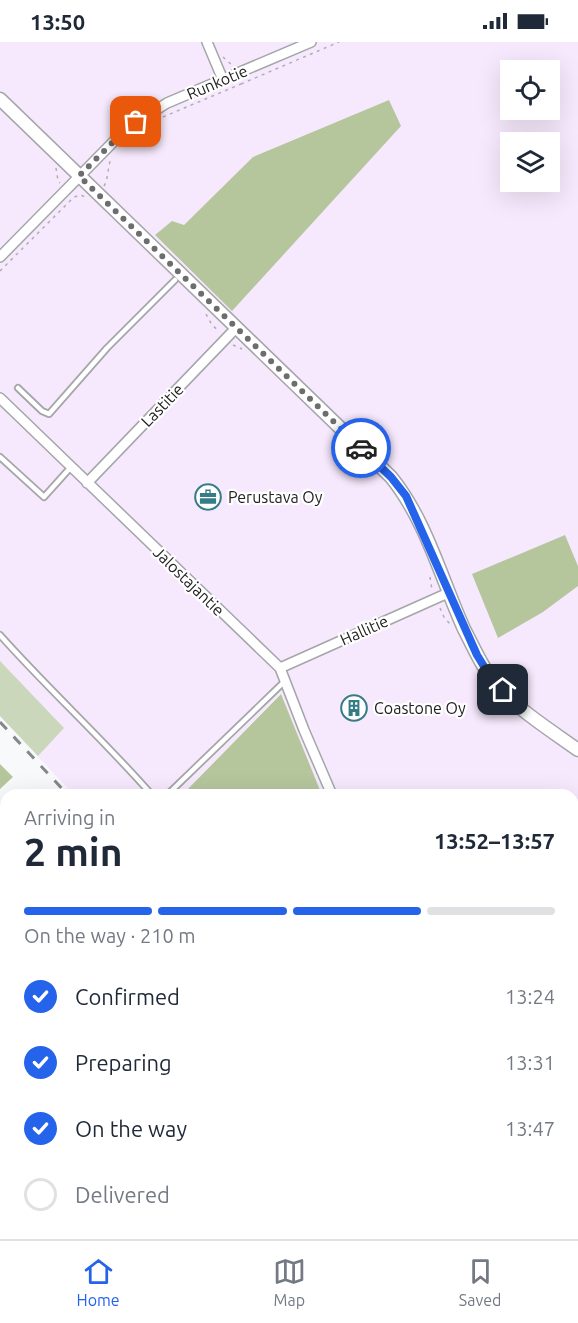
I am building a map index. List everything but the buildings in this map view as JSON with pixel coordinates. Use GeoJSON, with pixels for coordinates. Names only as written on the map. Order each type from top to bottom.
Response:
{"type":"FeatureCollection","features":[{"type":"Feature","properties":{"kind":"street"},"geometry":{"type":"LineString","coordinates":[[207,42],[223,80]]}},
{"type":"Feature","properties":{"kind":"street","name":"Runkotie"},"geometry":{"type":"LineString","coordinates":[[0,257],[126,129],[147,114],[311,42]]}},
{"type":"Feature","properties":{"kind":"street"},"geometry":{"type":"LineString","coordinates":[[0,99],[391,477],[406,496],[419,521],[448,593],[477,655],[493,681],[513,700],[578,750]]}},
{"type":"Feature","properties":{"kind":"street","name":"Lastitie"},"geometry":{"type":"LineString","coordinates":[[87,483],[237,327]]}},
{"type":"Feature","properties":{"kind":"street","name":"Jalostajantie"},"geometry":{"type":"LineString","coordinates":[[2,404],[71,467],[280,668],[330,789]]}},
{"type":"Feature","properties":{"kind":"street","name":"Hallitie"},"geometry":{"type":"LineString","coordinates":[[280,668],[448,593]]}},
{"type":"Feature","properties":{"kind":"lane"},"geometry":{"type":"LineString","coordinates":[[18,388],[42,411],[49,414],[106,348],[175,280]]}},
{"type":"Feature","properties":{"kind":"lane"},"geometry":{"type":"LineString","coordinates":[[0,457],[44,497],[71,467]]}},
{"type":"Feature","properties":{"kind":"lane"},"geometry":{"type":"LineString","coordinates":[[0,635],[147,789]]}},
{"type":"Feature","properties":{"kind":"lane"},"geometry":{"type":"LineString","coordinates":[[173,789],[285,681]]}},
{"type":"Feature","properties":{"kind":"path"},"geometry":{"type":"LineString","coordinates":[[162,118],[339,42]]}},
{"type":"Feature","properties":{"kind":"path"},"geometry":{"type":"LineString","coordinates":[[222,55],[231,63],[241,84]]}},
{"type":"Feature","properties":{"kind":"path"},"geometry":{"type":"LineString","coordinates":[[0,272],[74,196],[81,195],[90,200],[106,184],[108,164],[114,154]]}},
{"type":"Feature","properties":{"kind":"path"},"geometry":{"type":"LineString","coordinates":[[56,166],[58,181],[66,189]]}},
{"type":"Feature","properties":{"kind":"path"},"geometry":{"type":"LineString","coordinates":[[202,306],[212,325],[234,345],[249,351]]}},
{"type":"Feature","properties":{"kind":"path"},"geometry":{"type":"LineString","coordinates":[[430,569],[432,590],[444,618],[451,626]]}},
{"type":"Feature","properties":{"kind":"shaded area"},"geometry":{"type":"Polygon","coordinates":[[[0,42],[578,42],[578,789],[320,789],[280,694],[188,789],[68,789],[0,716],[0,42]]]}},
{"type":"Feature","properties":{"kind":"green space"},"geometry":{"type":"Polygon","coordinates":[[[389,100],[401,126],[232,311],[155,235],[172,221],[184,225],[253,157],[389,100]]]}},
{"type":"Feature","properties":{"kind":"green space"},"geometry":{"type":"Polygon","coordinates":[[[565,535],[578,566],[578,586],[543,612],[498,638],[472,574],[565,535]]]}},
{"type":"Feature","properties":{"kind":"green space"},"geometry":{"type":"Polygon","coordinates":[[[0,661],[64,728],[38,756],[0,716],[0,661]]]}},
{"type":"Feature","properties":{"kind":"green space"},"geometry":{"type":"Polygon","coordinates":[[[281,694],[320,789],[188,789],[281,694]]]}},
{"type":"Feature","properties":{"kind":"green space"},"geometry":{"type":"Polygon","coordinates":[[[0,764],[13,777],[0,789],[0,764]]]}},
{"type":"Feature","properties":{"kind":"railway"},"geometry":{"type":"LineString","coordinates":[[0,722],[62,789]]}},
{"type":"Feature","properties":{"kind":"way so far"},"geometry":{"type":"LineString","coordinates":[[136,122],[79,176],[361,448]]}},
{"type":"Feature","properties":{"kind":"place","name":"Perustava Oy"},"geometry":{"type":"Point","coordinates":[208,497]}},
{"type":"Feature","properties":{"kind":"place","name":"Coastone Oy"},"geometry":{"type":"Point","coordinates":[354,708]}},
{"type":"Feature","properties":{"kind":"route"},"geometry":{"type":"LineString","coordinates":[[361,448],[391,477],[406,496],[477,655],[493,681],[503,690]]}}]}
